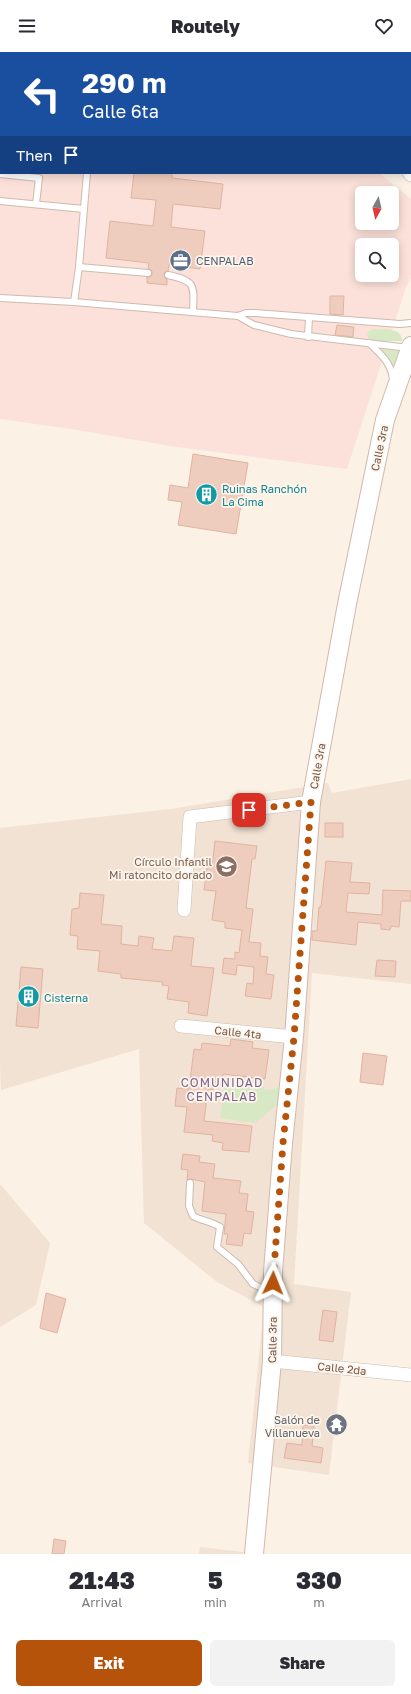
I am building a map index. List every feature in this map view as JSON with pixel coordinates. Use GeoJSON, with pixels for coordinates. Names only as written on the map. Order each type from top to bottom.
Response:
{"type":"FeatureCollection","features":[{"type":"Feature","properties":{"kind":"street","name":"Calle 3ra"},"geometry":{"type":"LineString","coordinates":[[254,1554],[272,1361],[273,1272],[283,1143],[294,1037],[311,802],[346,604],[385,420],[411,347]]}},
{"type":"Feature","properties":{"kind":"street"},"geometry":{"type":"LineString","coordinates":[[184,910],[190,817],[311,802]]}},
{"type":"Feature","properties":{"kind":"street","name":"Calle 4ta"},"geometry":{"type":"LineString","coordinates":[[181,1026],[294,1037]]}},
{"type":"Feature","properties":{"kind":"street","name":"Calle 2da"},"geometry":{"type":"LineString","coordinates":[[272,1361],[411,1375]]}},
{"type":"Feature","properties":{"kind":"lane"},"geometry":{"type":"LineString","coordinates":[[0,174],[39,178],[36,204]]}},
{"type":"Feature","properties":{"kind":"lane"},"geometry":{"type":"LineString","coordinates":[[74,302],[79,267],[87,174]]}},
{"type":"Feature","properties":{"kind":"lane"},"geometry":{"type":"LineString","coordinates":[[0,200],[84,208]]}},
{"type":"Feature","properties":{"kind":"lane"},"geometry":{"type":"LineString","coordinates":[[79,267],[148,273]]}},
{"type":"Feature","properties":{"kind":"lane"},"geometry":{"type":"LineString","coordinates":[[168,275],[185,278],[190,283],[193,294],[193,311]]}},
{"type":"Feature","properties":{"kind":"lane"},"geometry":{"type":"LineString","coordinates":[[0,298],[74,302],[238,316],[254,325],[308,337],[411,347]]}},
{"type":"Feature","properties":{"kind":"lane"},"geometry":{"type":"LineString","coordinates":[[238,316],[246,313],[255,313],[400,324],[411,323]]}},
{"type":"Feature","properties":{"kind":"lane"},"geometry":{"type":"LineString","coordinates":[[308,337],[310,317]]}},
{"type":"Feature","properties":{"kind":"lane"},"geometry":{"type":"LineString","coordinates":[[369,343],[386,359],[392,373],[393,380],[385,420]]}},
{"type":"Feature","properties":{"kind":"lane"},"geometry":{"type":"LineString","coordinates":[[190,1182],[189,1206],[193,1216],[212,1222],[220,1227],[217,1247],[238,1264],[254,1284],[273,1294]]}},
{"type":"Feature","properties":{"kind":"shaded area","name":"CENPALAB"},"geometry":{"type":"Polygon","coordinates":[[[0,174],[380,174],[395,186],[355,186],[355,230],[399,230],[399,189],[411,199],[411,278],[406,287],[347,469],[170,446],[78,430],[0,419],[0,174]]]}},
{"type":"Feature","properties":{"kind":"shaded area"},"geometry":{"type":"Polygon","coordinates":[[[411,779],[411,984],[312,973],[294,1284],[351,1292],[329,1475],[248,1463],[264,1307],[217,1282],[144,1223],[139,1049],[1,1090],[0,828],[171,809],[328,783],[332,793],[411,779]]]}},
{"type":"Feature","properties":{"kind":"shaded area"},"geometry":{"type":"Polygon","coordinates":[[[0,1184],[50,1243],[36,1305],[0,1327],[0,1184]]]}},
{"type":"Feature","properties":{"kind":"shaded area"},"geometry":{"type":"Polygon","coordinates":[[[200,1547],[260,1554],[199,1554],[200,1547]]]}},
{"type":"Feature","properties":{"kind":"green space"},"geometry":{"type":"Polygon","coordinates":[[[374,329],[396,331],[399,333],[402,341],[371,341],[367,335],[369,331],[374,329]]]}},
{"type":"Feature","properties":{"kind":"green space"},"geometry":{"type":"Polygon","coordinates":[[[378,349],[402,351],[398,371],[378,349]]]}},
{"type":"Feature","properties":{"kind":"green space"},"geometry":{"type":"Polygon","coordinates":[[[225,1078],[260,1081],[265,1090],[279,1088],[278,1104],[255,1123],[220,1118],[225,1078]]]}},
{"type":"Feature","properties":{"kind":"building"},"geometry":{"type":"Polygon","coordinates":[[[134,174],[172,174],[172,178],[223,184],[220,209],[173,204],[171,227],[205,231],[200,269],[169,265],[168,271],[164,274],[165,278],[167,279],[167,285],[147,283],[147,277],[150,277],[152,274],[152,271],[148,269],[149,263],[106,258],[110,221],[153,226],[156,200],[131,198],[134,174]]]}},
{"type":"Feature","properties":{"kind":"building"},"geometry":{"type":"Polygon","coordinates":[[[330,296],[344,296],[343,315],[330,314],[330,296]]]}},
{"type":"Feature","properties":{"kind":"building"},"geometry":{"type":"Polygon","coordinates":[[[337,325],[354,327],[353,337],[335,335],[337,325]]]}},
{"type":"Feature","properties":{"kind":"building","name":"Ruinas Ranchón La Cima"},"geometry":{"type":"Polygon","coordinates":[[[193,454],[248,463],[236,534],[178,525],[182,502],[168,500],[170,485],[188,488],[193,454]]]}},
{"type":"Feature","properties":{"kind":"building"},"geometry":{"type":"Polygon","coordinates":[[[325,823],[343,823],[343,837],[325,837],[325,823]]]}},
{"type":"Feature","properties":{"kind":"building"},"geometry":{"type":"Polygon","coordinates":[[[215,841],[257,846],[255,859],[252,859],[246,908],[253,909],[249,942],[261,943],[260,956],[268,957],[266,974],[274,975],[271,999],[245,996],[247,983],[253,984],[254,967],[237,965],[236,975],[222,973],[224,958],[235,959],[235,952],[239,953],[242,930],[225,928],[225,922],[212,920],[216,891],[204,890],[207,867],[212,867],[215,841]]]}},
{"type":"Feature","properties":{"kind":"building"},"geometry":{"type":"Polygon","coordinates":[[[326,861],[352,863],[350,882],[370,883],[369,894],[348,893],[346,912],[382,915],[383,890],[411,891],[411,901],[401,901],[399,927],[391,926],[390,930],[381,929],[381,924],[358,922],[356,945],[312,940],[312,931],[317,931],[326,861]]]}},
{"type":"Feature","properties":{"kind":"building"},"geometry":{"type":"Polygon","coordinates":[[[80,893],[104,895],[101,924],[122,926],[121,944],[138,946],[139,936],[154,938],[152,949],[172,951],[174,936],[194,938],[191,966],[214,968],[207,1016],[188,1013],[189,1002],[167,999],[169,986],[162,985],[163,982],[121,978],[121,974],[98,971],[100,951],[77,949],[78,936],[70,935],[72,909],[79,908],[80,893]]]}},
{"type":"Feature","properties":{"kind":"building"},"geometry":{"type":"Polygon","coordinates":[[[377,960],[396,961],[395,977],[375,976],[377,960]]]}},
{"type":"Feature","properties":{"kind":"building","name":"Cisterna"},"geometry":{"type":"Polygon","coordinates":[[[21,967],[43,969],[38,1028],[16,1026],[21,967]]]}},
{"type":"Feature","properties":{"kind":"building"},"geometry":{"type":"Polygon","coordinates":[[[231,1039],[253,1042],[252,1048],[269,1050],[265,1079],[223,1074],[222,1083],[214,1082],[213,1090],[208,1089],[204,1121],[252,1126],[249,1152],[222,1150],[223,1143],[212,1141],[213,1135],[184,1132],[187,1107],[175,1106],[177,1088],[189,1089],[194,1049],[201,1050],[202,1043],[230,1046],[231,1039]]]}},
{"type":"Feature","properties":{"kind":"building"},"geometry":{"type":"Polygon","coordinates":[[[363,1053],[387,1056],[383,1085],[360,1082],[363,1053]]]}},
{"type":"Feature","properties":{"kind":"building"},"geometry":{"type":"Polygon","coordinates":[[[183,1154],[200,1156],[199,1162],[215,1164],[213,1178],[241,1181],[239,1193],[248,1194],[246,1211],[254,1212],[251,1234],[244,1233],[242,1246],[226,1244],[228,1234],[224,1234],[226,1214],[202,1211],[205,1182],[191,1179],[187,1180],[188,1170],[181,1169],[183,1154]]]}},
{"type":"Feature","properties":{"kind":"building"},"geometry":{"type":"Polygon","coordinates":[[[46,1293],[66,1299],[57,1333],[40,1328],[46,1293]]]}},
{"type":"Feature","properties":{"kind":"building"},"geometry":{"type":"Polygon","coordinates":[[[323,1310],[337,1312],[333,1342],[319,1340],[323,1310]]]}},
{"type":"Feature","properties":{"kind":"building"},"geometry":{"type":"Polygon","coordinates":[[[303,1425],[314,1426],[312,1446],[323,1448],[321,1463],[284,1458],[287,1443],[302,1445],[303,1425]]]}},
{"type":"Feature","properties":{"kind":"building"},"geometry":{"type":"Polygon","coordinates":[[[54,1539],[66,1541],[64,1554],[52,1554],[54,1539]]]}},
{"type":"Feature","properties":{"kind":"place","name":"CENPALAB"},"geometry":{"type":"Point","coordinates":[181,260]}},
{"type":"Feature","properties":{"kind":"place","name":"Ruinas Ranchón La Cima"},"geometry":{"type":"Point","coordinates":[206,494]}},
{"type":"Feature","properties":{"kind":"place","name":"Círculo Infantil Mi ratoncito dorado"},"geometry":{"type":"Point","coordinates":[227,867]}},
{"type":"Feature","properties":{"kind":"place","name":"Cisterna"},"geometry":{"type":"Point","coordinates":[29,997]}},
{"type":"Feature","properties":{"kind":"place","name":"Salón de Villanueva"},"geometry":{"type":"Point","coordinates":[336,1425]}},
{"type":"Feature","properties":{"kind":"district","name":"COMUNIDAD CENPALAB"},"geometry":{"type":"Point","coordinates":[222,1089]}},
{"type":"Feature","properties":{"kind":"route"},"geometry":{"type":"LineString","coordinates":[[249,810],[311,802],[294,1037],[283,1143],[273,1283]]}}]}
